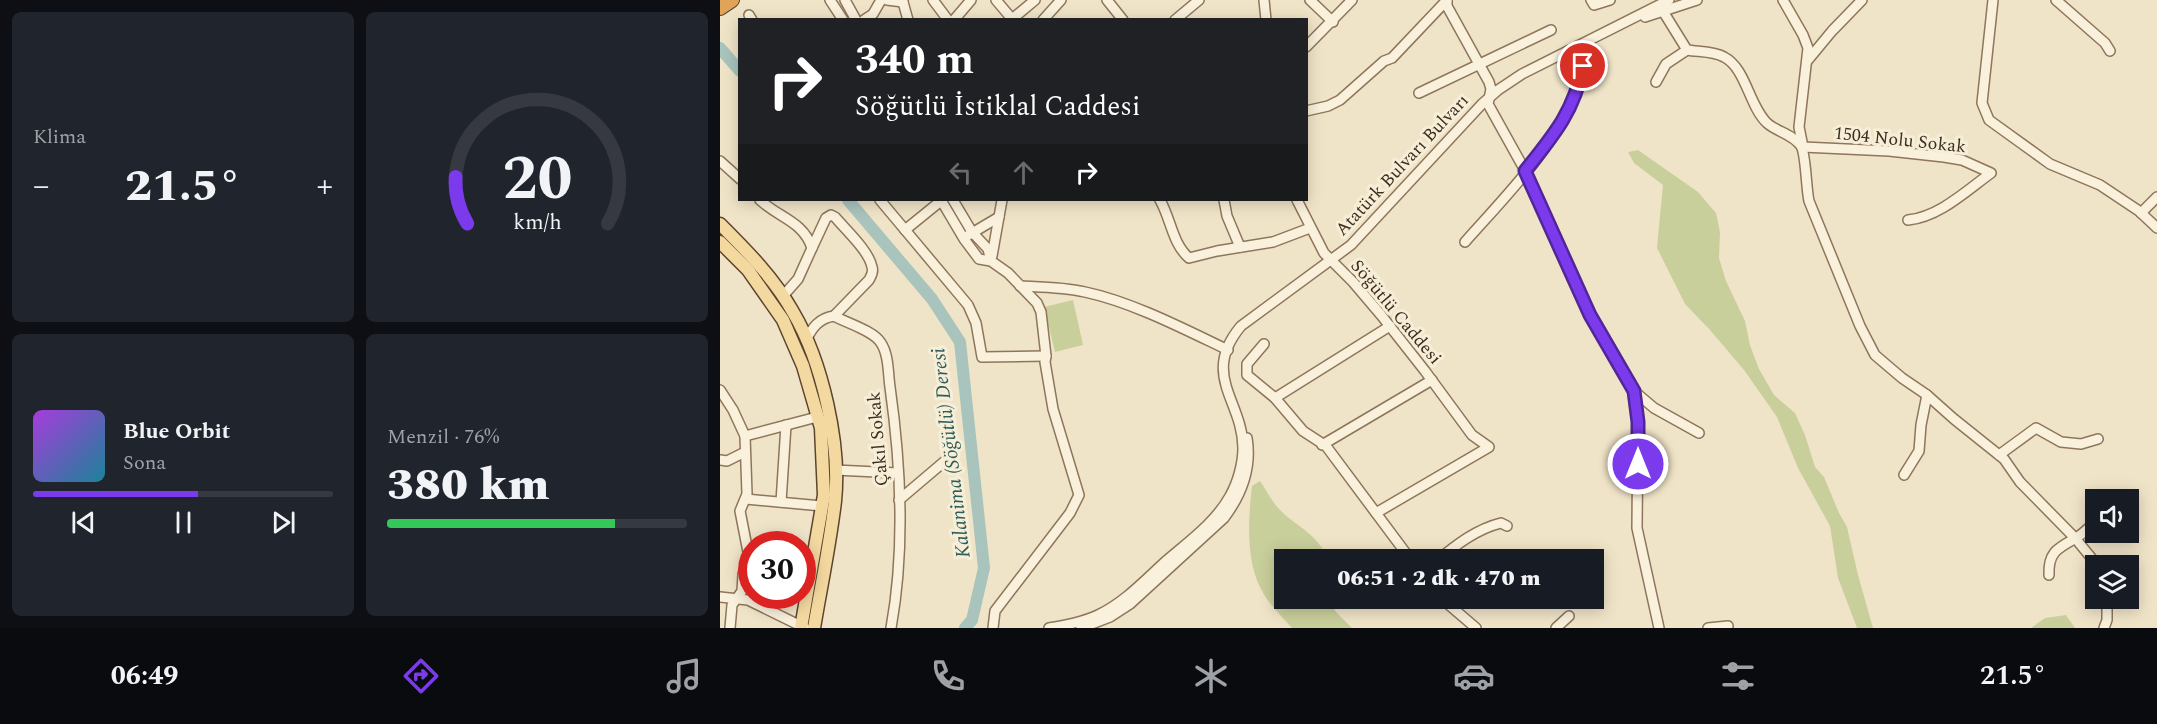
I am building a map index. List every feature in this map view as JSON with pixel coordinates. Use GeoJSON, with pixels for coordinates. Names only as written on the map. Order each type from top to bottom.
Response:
{"type":"FeatureCollection","features":[{"type":"Feature","properties":{"kind":"highway"},"geometry":{"type":"LineString","coordinates":[[720,8],[732,0]]}},
{"type":"Feature","properties":{"kind":"main road"},"geometry":{"type":"LineString","coordinates":[[720,224],[758,262],[795,314],[815,362],[833,425],[835,500],[805,628]]}},
{"type":"Feature","properties":{"kind":"main road"},"geometry":{"type":"LineString","coordinates":[[720,242],[748,270],[783,320],[803,366],[821,428],[824,495],[805,628]]}},
{"type":"Feature","properties":{"kind":"street"},"geometry":{"type":"LineString","coordinates":[[830,0],[842,18]]}},
{"type":"Feature","properties":{"kind":"street"},"geometry":{"type":"LineString","coordinates":[[844,0],[855,18]]}},
{"type":"Feature","properties":{"kind":"street"},"geometry":{"type":"LineString","coordinates":[[878,15],[881,0]]}},
{"type":"Feature","properties":{"kind":"street"},"geometry":{"type":"LineString","coordinates":[[887,0],[904,1],[908,18]]}},
{"type":"Feature","properties":{"kind":"street"},"geometry":{"type":"LineString","coordinates":[[933,0],[946,18]]}},
{"type":"Feature","properties":{"kind":"street"},"geometry":{"type":"LineString","coordinates":[[956,18],[971,0]]}},
{"type":"Feature","properties":{"kind":"street"},"geometry":{"type":"LineString","coordinates":[[996,0],[1011,18]]}},
{"type":"Feature","properties":{"kind":"street"},"geometry":{"type":"LineString","coordinates":[[1013,18],[1035,0]]}},
{"type":"Feature","properties":{"kind":"street"},"geometry":{"type":"LineString","coordinates":[[1048,18],[1061,0]]}},
{"type":"Feature","properties":{"kind":"street"},"geometry":{"type":"LineString","coordinates":[[1107,0],[1121,18]]}},
{"type":"Feature","properties":{"kind":"street"},"geometry":{"type":"LineString","coordinates":[[1177,18],[1199,0]]}},
{"type":"Feature","properties":{"kind":"street"},"geometry":{"type":"LineString","coordinates":[[1265,10],[1272,0]]}},
{"type":"Feature","properties":{"kind":"street"},"geometry":{"type":"LineString","coordinates":[[1310,0],[1333,22]]}},
{"type":"Feature","properties":{"kind":"street"},"geometry":{"type":"LineString","coordinates":[[1308,45],[1352,0]]}},
{"type":"Feature","properties":{"kind":"street"},"geometry":{"type":"LineString","coordinates":[[1447,0],[1447,6],[1489,82],[1491,89],[1489,100],[1525,171],[1590,315],[1634,391],[1654,408],[1699,433]]}},
{"type":"Feature","properties":{"kind":"street"},"geometry":{"type":"LineString","coordinates":[[1308,111],[1328,106],[1340,100],[1384,61],[1392,58],[1447,0]]}},
{"type":"Feature","properties":{"kind":"street"},"geometry":{"type":"LineString","coordinates":[[1593,2],[1610,0]]}},
{"type":"Feature","properties":{"kind":"street","name":"Atatürk Bulvarı Bulvarı"},"geometry":{"type":"LineString","coordinates":[[1082,628],[1110,617],[1130,604],[1230,510],[1243,486],[1249,452],[1243,422],[1229,378],[1234,346],[1248,326],[1333,262],[1361,236],[1489,100],[1522,74],[1669,0]]}},
{"type":"Feature","properties":{"kind":"street","name":"Atatürk Bulvarı Bulvarı"},"geometry":{"type":"LineString","coordinates":[[1489,100],[1526,77],[1653,13],[1660,5],[1697,0]]}},
{"type":"Feature","properties":{"kind":"street"},"geometry":{"type":"LineString","coordinates":[[1785,0],[1806,43],[1808,60],[1799,127],[1806,190],[1860,326],[1875,355],[1999,454],[2020,482],[2089,555]]}},
{"type":"Feature","properties":{"kind":"street"},"geometry":{"type":"LineString","coordinates":[[1808,60],[1862,0]]}},
{"type":"Feature","properties":{"kind":"street"},"geometry":{"type":"LineString","coordinates":[[1993,0],[1983,103],[1989,120],[2050,164],[2100,184],[2141,213],[2157,228]]}},
{"type":"Feature","properties":{"kind":"street"},"geometry":{"type":"LineString","coordinates":[[2056,0],[2105,43],[2110,51]]}},
{"type":"Feature","properties":{"kind":"street"},"geometry":{"type":"LineString","coordinates":[[1660,5],[1687,50]]}},
{"type":"Feature","properties":{"kind":"street"},"geometry":{"type":"LineString","coordinates":[[1419,93],[1551,30]]}},
{"type":"Feature","properties":{"kind":"street"},"geometry":{"type":"LineString","coordinates":[[1465,242],[1525,171],[1564,119],[1579,86],[1587,46]]}},
{"type":"Feature","properties":{"kind":"street"},"geometry":{"type":"LineString","coordinates":[[1656,82],[1666,64],[1687,50],[1725,57],[1738,73],[1762,117],[1774,128],[1793,137],[1803,147]]}},
{"type":"Feature","properties":{"kind":"street","name":"1504 Nolu Sokak"},"geometry":{"type":"LineString","coordinates":[[1803,147],[1889,151],[1944,157],[1962,160],[1991,173],[1926,217],[1908,220]]}},
{"type":"Feature","properties":{"kind":"street"},"geometry":{"type":"LineString","coordinates":[[720,160],[738,177]]}},
{"type":"Feature","properties":{"kind":"street"},"geometry":{"type":"LineString","coordinates":[[2141,213],[2157,197]]}},
{"type":"Feature","properties":{"kind":"street"},"geometry":{"type":"LineString","coordinates":[[761,201],[770,210],[799,225],[812,248]]}},
{"type":"Feature","properties":{"kind":"street"},"geometry":{"type":"LineString","coordinates":[[881,201],[968,305],[976,323],[982,357],[1047,356]]}},
{"type":"Feature","properties":{"kind":"street"},"geometry":{"type":"LineString","coordinates":[[904,230],[941,201]]}},
{"type":"Feature","properties":{"kind":"street"},"geometry":{"type":"LineString","coordinates":[[943,201],[964,239],[979,259],[991,261],[1008,273],[1032,297],[1041,312],[1047,356],[1045,362],[1053,409],[1079,495],[1070,513],[995,611],[993,628]]}},
{"type":"Feature","properties":{"kind":"street"},"geometry":{"type":"LineString","coordinates":[[954,201],[972,232],[988,249],[991,261]]}},
{"type":"Feature","properties":{"kind":"street"},"geometry":{"type":"LineString","coordinates":[[991,261],[1002,201]]}},
{"type":"Feature","properties":{"kind":"street"},"geometry":{"type":"LineString","coordinates":[[1161,201],[1167,211],[1170,225],[1180,248],[1189,258],[1273,242],[1310,228]]}},
{"type":"Feature","properties":{"kind":"street"},"geometry":{"type":"LineString","coordinates":[[1227,201],[1227,216],[1240,247]]}},
{"type":"Feature","properties":{"kind":"street","name":"Söğütlü Caddesi"},"geometry":{"type":"LineString","coordinates":[[1297,201],[1323,253],[1353,282],[1390,326],[1472,435],[1490,447],[1376,513]]}},
{"type":"Feature","properties":{"kind":"street"},"geometry":{"type":"LineString","coordinates":[[783,296],[798,279],[826,218],[831,215],[835,217],[867,255],[872,273],[869,280],[834,316],[818,322],[806,340]]}},
{"type":"Feature","properties":{"kind":"street"},"geometry":{"type":"LineString","coordinates":[[964,239],[999,217]]}},
{"type":"Feature","properties":{"kind":"street","name":"Atatürk Bulvarı Bulvarı"},"geometry":{"type":"LineString","coordinates":[[1049,628],[1083,621],[1114,605],[1218,514],[1230,497],[1238,477],[1243,448],[1240,429],[1224,379],[1231,340],[1241,326],[1333,262]]}},
{"type":"Feature","properties":{"kind":"street"},"geometry":{"type":"LineString","coordinates":[[1020,286],[1063,288],[1086,292],[1186,330],[1228,350]]}},
{"type":"Feature","properties":{"kind":"street","name":"Çakıl Sokak"},"geometry":{"type":"LineString","coordinates":[[834,316],[874,335],[885,350],[896,431],[899,500],[897,582],[891,628]]}},
{"type":"Feature","properties":{"kind":"street"},"geometry":{"type":"LineString","coordinates":[[1275,398],[1390,326]]}},
{"type":"Feature","properties":{"kind":"street"},"geometry":{"type":"LineString","coordinates":[[1264,344],[1250,359],[1245,370],[1247,375],[1275,398],[1303,431],[1326,446],[1403,549]]}},
{"type":"Feature","properties":{"kind":"street"},"geometry":{"type":"LineString","coordinates":[[1322,445],[1432,380]]}},
{"type":"Feature","properties":{"kind":"street"},"geometry":{"type":"LineString","coordinates":[[720,390],[733,410],[745,436],[746,499],[740,511],[744,531]]}},
{"type":"Feature","properties":{"kind":"street"},"geometry":{"type":"LineString","coordinates":[[1634,391],[1638,422],[1637,528],[1659,627]]}},
{"type":"Feature","properties":{"kind":"street"},"geometry":{"type":"LineString","coordinates":[[1904,475],[1919,451],[1921,424],[1927,395]]}},
{"type":"Feature","properties":{"kind":"street"},"geometry":{"type":"LineString","coordinates":[[745,436],[818,417]]}},
{"type":"Feature","properties":{"kind":"street"},"geometry":{"type":"LineString","coordinates":[[781,502],[786,425]]}},
{"type":"Feature","properties":{"kind":"street"},"geometry":{"type":"LineString","coordinates":[[1999,454],[2036,428],[2061,442],[2081,444],[2098,439]]}},
{"type":"Feature","properties":{"kind":"street"},"geometry":{"type":"LineString","coordinates":[[720,460],[727,461],[745,452]]}},
{"type":"Feature","properties":{"kind":"street"},"geometry":{"type":"LineString","coordinates":[[899,500],[952,455]]}},
{"type":"Feature","properties":{"kind":"street"},"geometry":{"type":"LineString","coordinates":[[835,470],[898,473]]}},
{"type":"Feature","properties":{"kind":"street"},"geometry":{"type":"LineString","coordinates":[[746,499],[822,506]]}},
{"type":"Feature","properties":{"kind":"street"},"geometry":{"type":"LineString","coordinates":[[1451,549],[1489,525],[1501,523],[1507,526]]}},
{"type":"Feature","properties":{"kind":"street"},"geometry":{"type":"LineString","coordinates":[[2049,575],[2049,566],[2056,550],[2085,530]]}},
{"type":"Feature","properties":{"kind":"street"},"geometry":{"type":"LineString","coordinates":[[720,597],[738,599]]}},
{"type":"Feature","properties":{"kind":"street"},"geometry":{"type":"LineString","coordinates":[[730,628],[732,605],[738,599]]}},
{"type":"Feature","properties":{"kind":"street"},"geometry":{"type":"LineString","coordinates":[[767,609],[805,628]]}},
{"type":"Feature","properties":{"kind":"street"},"geometry":{"type":"LineString","coordinates":[[1454,609],[1476,628]]}},
{"type":"Feature","properties":{"kind":"street"},"geometry":{"type":"LineString","coordinates":[[2104,628],[2107,609]]}},
{"type":"Feature","properties":{"kind":"street"},"geometry":{"type":"LineString","coordinates":[[1556,628],[1569,616]]}},
{"type":"Feature","properties":{"kind":"street"},"geometry":{"type":"LineString","coordinates":[[1708,628],[1728,626]]}},
{"type":"Feature","properties":{"kind":"green space"},"geometry":{"type":"Polygon","coordinates":[[[1638,150],[1698,192],[1716,213],[1720,232],[1719,258],[1726,281],[1745,321],[1750,345],[1759,369],[1774,395],[1795,413],[1815,467],[1824,477],[1847,527],[1873,628],[1857,628],[1838,578],[1830,526],[1798,468],[1777,417],[1744,370],[1685,304],[1657,248],[1663,185],[1634,163],[1628,152],[1638,150]]]}},
{"type":"Feature","properties":{"kind":"green space"},"geometry":{"type":"Polygon","coordinates":[[[1073,300],[1083,345],[1055,352],[1044,307],[1073,300]]]}},
{"type":"Feature","properties":{"kind":"green space"},"geometry":{"type":"Polygon","coordinates":[[[1260,481],[1279,509],[1314,538],[1323,549],[1274,549],[1274,608],[1259,584],[1251,557],[1249,543],[1252,486],[1260,481]]]}},
{"type":"Feature","properties":{"kind":"green space"},"geometry":{"type":"Polygon","coordinates":[[[1275,609],[1334,609],[1352,628],[1292,628],[1275,609]]]}},
{"type":"Feature","properties":{"kind":"green space"},"geometry":{"type":"Polygon","coordinates":[[[2066,615],[2075,628],[2031,628],[2045,618],[2066,615]]]}},
{"type":"Feature","properties":{"kind":"waterway","name":"Kalanima (Söğütlü) Deresi"},"geometry":{"type":"LineString","coordinates":[[720,48],[738,69]]}},
{"type":"Feature","properties":{"kind":"waterway","name":"Kalanima (Söğütlü) Deresi"},"geometry":{"type":"LineString","coordinates":[[849,201],[932,299],[960,342],[984,568],[972,620],[965,628]]}},
{"type":"Feature","properties":{"kind":"route"},"geometry":{"type":"LineString","coordinates":[[1583,66],[1579,86],[1560,127],[1525,171],[1590,315],[1634,391],[1638,422],[1638,464]]}}]}
